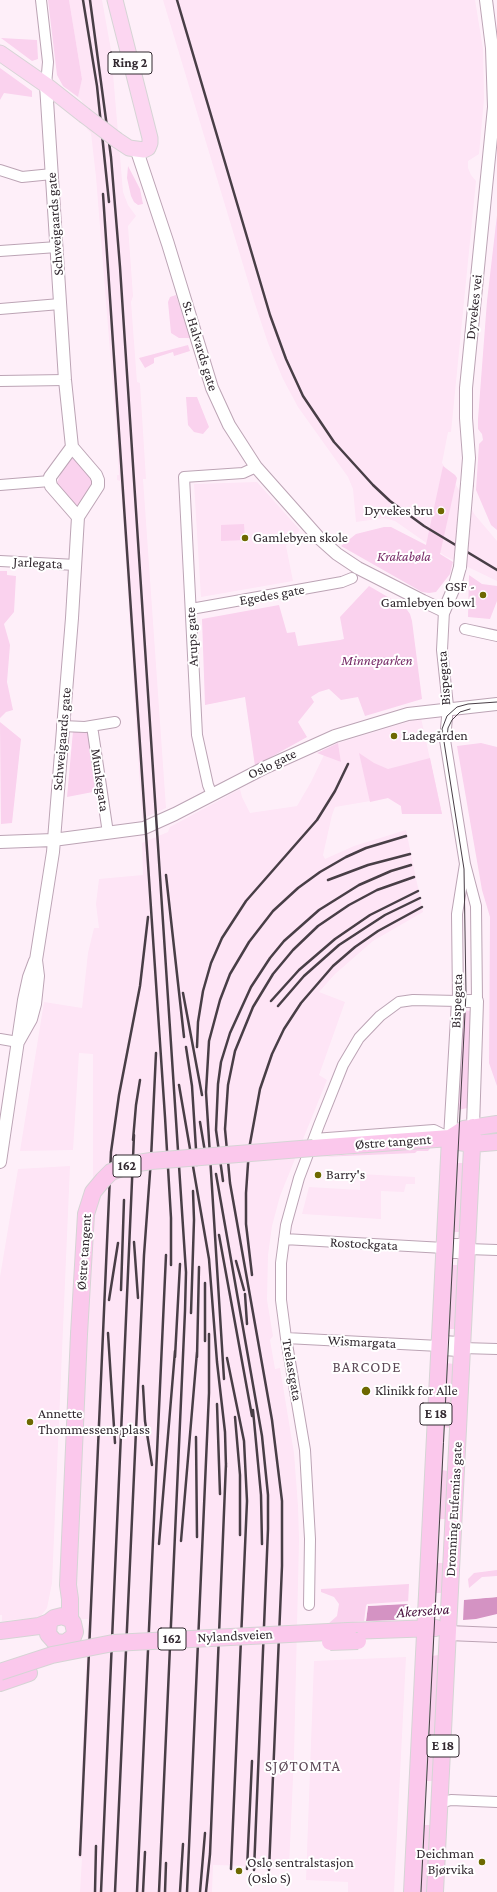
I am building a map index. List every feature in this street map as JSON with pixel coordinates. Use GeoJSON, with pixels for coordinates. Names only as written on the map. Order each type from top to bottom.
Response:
{"type":"FeatureCollection","features":[{"type":"Feature","properties":{"kind":"highway","name":"162"},"geometry":{"type":"LineString","coordinates":[[450,1138],[464,1129],[497,1124]]}},
{"type":"Feature","properties":{"kind":"highway","name":"Dronning Eufemias gate"},"geometry":{"type":"LineString","coordinates":[[435,1892],[473,1127]]}},
{"type":"Feature","properties":{"kind":"highway","name":"162"},"geometry":{"type":"LineString","coordinates":[[450,1138],[463,1143],[472,1144],[497,1142]]}},
{"type":"Feature","properties":{"kind":"highway","name":"Østre tangent"},"geometry":{"type":"LineString","coordinates":[[70,1619],[68,1585],[79,1334],[86,1214],[93,1192],[111,1172],[144,1162],[320,1143],[450,1138]]}},
{"type":"Feature","properties":{"kind":"highway","name":"Dronning Eufemias gate"},"geometry":{"type":"LineString","coordinates":[[412,1892],[450,1138]]}},
{"type":"Feature","properties":{"kind":"highway","name":"Østre tangent"},"geometry":{"type":"LineString","coordinates":[[52,1620],[68,1585]]}},
{"type":"Feature","properties":{"kind":"highway"},"geometry":{"type":"LineString","coordinates":[[0,1631],[25,1629],[62,1616],[70,1619]]}},
{"type":"Feature","properties":{"kind":"highway","name":"162"},"geometry":{"type":"LineString","coordinates":[[0,1641],[42,1638],[60,1644],[65,1643],[73,1637],[75,1628],[70,1619]]}},
{"type":"Feature","properties":{"kind":"highway","name":"162"},"geometry":{"type":"LineString","coordinates":[[51,1640],[48,1634],[52,1620]]}},
{"type":"Feature","properties":{"kind":"highway","name":"Nylandsveien"},"geometry":{"type":"LineString","coordinates":[[0,1683],[78,1659],[114,1653],[387,1634],[425,1628],[448,1627]]}},
{"type":"Feature","properties":{"kind":"highway","name":"Nylandsveien"},"geometry":{"type":"LineString","coordinates":[[0,1672],[52,1655],[113,1643],[387,1634]]}},
{"type":"Feature","properties":{"kind":"main road","name":"Ring 2"},"geometry":{"type":"LineString","coordinates":[[115,0],[150,138],[138,148]]}},
{"type":"Feature","properties":{"kind":"main road"},"geometry":{"type":"LineString","coordinates":[[0,53],[46,85],[84,115],[138,148]]}},
{"type":"Feature","properties":{"kind":"main road","name":"Nylandsveien"},"geometry":{"type":"LineString","coordinates":[[448,1627],[497,1635]]}},
{"type":"Feature","properties":{"kind":"street","name":"Schweigaards gate"},"geometry":{"type":"LineString","coordinates":[[41,0],[48,62],[46,85],[65,380],[72,448]]}},
{"type":"Feature","properties":{"kind":"street","name":"Dyvekes vei"},"geometry":{"type":"LineString","coordinates":[[444,611],[455,585],[460,567],[469,458],[466,424],[466,388],[494,107],[493,54],[486,0]]}},
{"type":"Feature","properties":{"kind":"street","name":"St. Halvards gate"},"geometry":{"type":"LineString","coordinates":[[138,148],[212,388],[229,425],[256,467],[319,538],[336,554],[374,576],[444,611]]}},
{"type":"Feature","properties":{"kind":"street"},"geometry":{"type":"LineString","coordinates":[[0,170],[22,176],[52,174]]}},
{"type":"Feature","properties":{"kind":"street"},"geometry":{"type":"LineString","coordinates":[[0,251],[57,247]]}},
{"type":"Feature","properties":{"kind":"street"},"geometry":{"type":"LineString","coordinates":[[0,309],[60,304]]}},
{"type":"Feature","properties":{"kind":"street"},"geometry":{"type":"LineString","coordinates":[[0,381],[65,380]]}},
{"type":"Feature","properties":{"kind":"street"},"geometry":{"type":"LineString","coordinates":[[72,448],[96,475],[98,480],[98,486],[78,517],[51,486],[50,481],[50,477],[72,448]]}},
{"type":"Feature","properties":{"kind":"street","name":"Arups gate"},"geometry":{"type":"LineString","coordinates":[[212,795],[208,785],[197,735],[184,477],[243,473],[256,467]]}},
{"type":"Feature","properties":{"kind":"street"},"geometry":{"type":"LineString","coordinates":[[0,486],[50,481]]}},
{"type":"Feature","properties":{"kind":"street","name":"Schweigaards gate"},"geometry":{"type":"LineString","coordinates":[[0,1162],[26,989],[36,960],[54,840],[76,565],[78,517]]}},
{"type":"Feature","properties":{"kind":"street","name":"Jarlegata"},"geometry":{"type":"LineString","coordinates":[[0,561],[76,565]]}},
{"type":"Feature","properties":{"kind":"street","name":"Egedes gate"},"geometry":{"type":"LineString","coordinates":[[191,609],[342,582],[352,578]]}},
{"type":"Feature","properties":{"kind":"street","name":"Bispegata"},"geometry":{"type":"LineString","coordinates":[[444,611],[442,650],[447,709],[445,740],[465,864],[477,914],[478,1001],[473,1127]]}},
{"type":"Feature","properties":{"kind":"street"},"geometry":{"type":"LineString","coordinates":[[465,630],[497,636]]}},
{"type":"Feature","properties":{"kind":"street","name":"Oslo gate"},"geometry":{"type":"LineString","coordinates":[[0,842],[54,840],[149,827],[296,752],[335,736],[408,714],[497,704]]}},
{"type":"Feature","properties":{"kind":"street"},"geometry":{"type":"LineString","coordinates":[[62,726],[92,726],[115,722]]}},
{"type":"Feature","properties":{"kind":"street","name":"Munkegata"},"geometry":{"type":"LineString","coordinates":[[92,726],[108,833]]}},
{"type":"Feature","properties":{"kind":"street","name":"Bispegata"},"geometry":{"type":"LineString","coordinates":[[450,1138],[458,1001],[457,914],[465,864]]}},
{"type":"Feature","properties":{"kind":"street","name":"Trelastgata"},"geometry":{"type":"LineString","coordinates":[[309,1605],[310,1539],[305,1450],[286,1338],[281,1287],[284,1239],[289,1211],[320,1143],[346,1059],[359,1038],[376,1020],[399,1002],[413,1000],[478,1001]]}},
{"type":"Feature","properties":{"kind":"street"},"geometry":{"type":"LineString","coordinates":[[0,1039],[18,1042]]}},
{"type":"Feature","properties":{"kind":"street","name":"Rostockgata"},"geometry":{"type":"LineString","coordinates":[[284,1239],[444,1248],[448,1244],[462,1244],[467,1249],[497,1250]]}},
{"type":"Feature","properties":{"kind":"street","name":"Wismargata"},"geometry":{"type":"LineString","coordinates":[[286,1338],[439,1346],[443,1350],[458,1351],[462,1348],[497,1349]]}},
{"type":"Feature","properties":{"kind":"street"},"geometry":{"type":"LineString","coordinates":[[440,1803],[451,1800],[497,1802]]}},
{"type":"Feature","properties":{"kind":"shaded area"},"geometry":{"type":"Polygon","coordinates":[[[69,0],[102,0],[111,50],[123,192],[128,205],[136,216],[128,226],[133,296],[131,302],[137,382],[140,383],[146,479],[143,479],[166,808],[142,819],[123,516],[120,481],[117,480],[117,475],[119,475],[116,426],[96,177],[91,133],[87,129],[82,101],[78,97],[82,79],[69,0]]]}},
{"type":"Feature","properties":{"kind":"shaded area"},"geometry":{"type":"Polygon","coordinates":[[[163,0],[475,0],[483,49],[484,99],[479,154],[468,161],[468,168],[476,181],[451,432],[448,432],[442,463],[475,515],[497,541],[497,581],[445,556],[395,521],[384,518],[356,522],[353,489],[348,477],[298,407],[283,379],[268,343],[163,0]]]}},
{"type":"Feature","properties":{"kind":"shaded area","name":"Gamlebyen skole"},"geometry":{"type":"Polygon","coordinates":[[[257,482],[300,530],[286,546],[293,581],[201,597],[194,484],[257,482]]]}},
{"type":"Feature","properties":{"kind":"shaded area"},"geometry":{"type":"Polygon","coordinates":[[[421,718],[442,814],[402,814],[401,806],[388,798],[335,807],[332,815],[323,855],[325,859],[354,846],[406,830],[423,912],[373,941],[335,974],[319,992],[345,1002],[319,1075],[327,1080],[280,1196],[272,1226],[268,1255],[267,1300],[273,1336],[270,1340],[275,1369],[280,1368],[294,1453],[298,1506],[299,1540],[294,1756],[289,1867],[213,1865],[212,1892],[80,1892],[82,1858],[78,1858],[88,1619],[80,1619],[73,1603],[93,1233],[93,1054],[79,1053],[73,1150],[20,1151],[44,1002],[82,1008],[88,953],[94,928],[99,928],[96,904],[99,879],[143,875],[142,843],[168,832],[170,827],[240,789],[242,797],[250,813],[297,806],[324,755],[341,762],[338,743],[421,718]]]}},
{"type":"Feature","properties":{"kind":"shaded area"},"geometry":{"type":"Polygon","coordinates":[[[70,1166],[52,1583],[47,1608],[40,1617],[2,1621],[2,1615],[0,1615],[0,1277],[18,1169],[70,1166]]]}},
{"type":"Feature","properties":{"kind":"shaded area"},"geometry":{"type":"Polygon","coordinates":[[[360,1174],[415,1177],[415,1184],[406,1184],[404,1192],[381,1191],[381,1219],[302,1214],[309,1187],[360,1190],[360,1174]]]}},
{"type":"Feature","properties":{"kind":"shaded area"},"geometry":{"type":"Polygon","coordinates":[[[406,1657],[394,1892],[348,1892],[348,1882],[306,1880],[314,1661],[406,1657]]]}},
{"type":"Feature","properties":{"kind":"green space"},"geometry":{"type":"Polygon","coordinates":[[[48,0],[69,0],[82,79],[78,97],[63,86],[57,75],[48,0]]]}},
{"type":"Feature","properties":{"kind":"green space"},"geometry":{"type":"Polygon","coordinates":[[[1,38],[37,40],[38,59],[32,61],[1,38]]]}},
{"type":"Feature","properties":{"kind":"green space"},"geometry":{"type":"Polygon","coordinates":[[[0,68],[32,91],[32,97],[4,93],[0,100],[0,68]]]}},
{"type":"Feature","properties":{"kind":"green space"},"geometry":{"type":"Polygon","coordinates":[[[128,166],[140,189],[143,204],[138,205],[134,202],[131,196],[127,178],[128,166]]]}},
{"type":"Feature","properties":{"kind":"green space"},"geometry":{"type":"Polygon","coordinates":[[[497,215],[497,530],[491,525],[476,490],[479,444],[483,440],[482,434],[478,429],[478,419],[487,301],[497,215]]]}},
{"type":"Feature","properties":{"kind":"green space"},"geometry":{"type":"Polygon","coordinates":[[[176,295],[190,338],[179,338],[171,333],[168,302],[170,297],[176,295]]]}},
{"type":"Feature","properties":{"kind":"green space"},"geometry":{"type":"Polygon","coordinates":[[[188,345],[190,351],[174,356],[173,352],[154,358],[154,363],[145,368],[139,358],[188,345]]]}},
{"type":"Feature","properties":{"kind":"green space"},"geometry":{"type":"Polygon","coordinates":[[[186,397],[197,397],[209,427],[203,434],[194,432],[188,425],[186,397]]]}},
{"type":"Feature","properties":{"kind":"green space"},"geometry":{"type":"Polygon","coordinates":[[[75,458],[91,475],[93,484],[82,507],[76,508],[58,487],[57,483],[62,470],[71,459],[75,458]]]}},
{"type":"Feature","properties":{"kind":"green space","name":"Krakabøla"},"geometry":{"type":"Polygon","coordinates":[[[443,466],[457,478],[440,554],[453,562],[450,574],[436,592],[422,592],[341,546],[356,534],[384,527],[391,527],[426,545],[443,466]]]}},
{"type":"Feature","properties":{"kind":"green space"},"geometry":{"type":"Polygon","coordinates":[[[244,524],[245,540],[221,541],[221,525],[244,524]]]}},
{"type":"Feature","properties":{"kind":"green space"},"geometry":{"type":"Polygon","coordinates":[[[0,571],[7,571],[7,575],[16,576],[14,612],[4,624],[10,645],[7,682],[13,710],[6,712],[0,718],[0,571]]]}},
{"type":"Feature","properties":{"kind":"green space","name":"GSF - Gamlebyen bowl"},"geometry":{"type":"Polygon","coordinates":[[[469,575],[482,584],[497,586],[497,601],[490,619],[468,617],[469,575]]]}},
{"type":"Feature","properties":{"kind":"green space","name":"Minneparken"},"geometry":{"type":"Polygon","coordinates":[[[369,586],[405,607],[410,614],[422,699],[365,716],[358,697],[341,700],[329,689],[319,692],[311,697],[314,702],[298,722],[307,737],[255,766],[245,697],[205,705],[202,619],[279,605],[287,633],[295,632],[298,646],[340,640],[344,639],[340,617],[369,586]]]}},
{"type":"Feature","properties":{"kind":"green space"},"geometry":{"type":"Polygon","coordinates":[[[0,722],[21,739],[12,823],[1,824],[1,830],[0,722]]]}},
{"type":"Feature","properties":{"kind":"green space"},"geometry":{"type":"Polygon","coordinates":[[[73,731],[89,731],[98,791],[67,797],[73,731]]]}},
{"type":"Feature","properties":{"kind":"green space"},"geometry":{"type":"Polygon","coordinates":[[[338,743],[341,762],[317,753],[338,743]]]}},
{"type":"Feature","properties":{"kind":"green space"},"geometry":{"type":"Polygon","coordinates":[[[481,743],[497,747],[497,1086],[489,1063],[490,917],[482,890],[457,746],[481,743]]]}},
{"type":"Feature","properties":{"kind":"green space"},"geometry":{"type":"Polygon","coordinates":[[[359,753],[374,763],[388,769],[430,758],[442,814],[402,814],[401,806],[388,798],[370,802],[359,753]]]}},
{"type":"Feature","properties":{"kind":"green space"},"geometry":{"type":"Polygon","coordinates":[[[460,1010],[473,1011],[472,1107],[458,1110],[455,1109],[460,1010]]]}},
{"type":"Feature","properties":{"kind":"green space"},"geometry":{"type":"Polygon","coordinates":[[[431,1147],[428,1151],[417,1151],[415,1153],[321,1157],[431,1147]]]}},
{"type":"Feature","properties":{"kind":"green space"},"geometry":{"type":"Polygon","coordinates":[[[456,1163],[464,1163],[460,1232],[452,1232],[456,1163]]]}},
{"type":"Feature","properties":{"kind":"green space"},"geometry":{"type":"Polygon","coordinates":[[[451,1265],[459,1265],[455,1329],[448,1329],[451,1265]]]}},
{"type":"Feature","properties":{"kind":"green space"},"geometry":{"type":"Polygon","coordinates":[[[446,1363],[454,1364],[451,1428],[442,1427],[446,1363]]]}},
{"type":"Feature","properties":{"kind":"green space"},"geometry":{"type":"Polygon","coordinates":[[[441,1470],[448,1471],[446,1519],[438,1519],[441,1470]]]}},
{"type":"Feature","properties":{"kind":"green space"},"geometry":{"type":"Polygon","coordinates":[[[436,1563],[444,1563],[442,1593],[434,1593],[436,1563]]]}},
{"type":"Feature","properties":{"kind":"green space"},"geometry":{"type":"Polygon","coordinates":[[[497,1570],[497,1576],[482,1577],[469,1588],[468,1579],[474,1573],[497,1570]]]}},
{"type":"Feature","properties":{"kind":"green space"},"geometry":{"type":"Polygon","coordinates":[[[409,1584],[408,1604],[366,1621],[328,1624],[337,1616],[339,1604],[334,1597],[321,1592],[321,1589],[409,1584]]]}},
{"type":"Feature","properties":{"kind":"green space"},"geometry":{"type":"Polygon","coordinates":[[[439,1655],[433,1781],[425,1781],[431,1656],[439,1655]]]}},
{"type":"Feature","properties":{"kind":"green space"},"geometry":{"type":"Polygon","coordinates":[[[423,1825],[431,1825],[431,1892],[416,1892],[423,1825]]]}},
{"type":"Feature","properties":{"kind":"water","name":"Akerselva"},"geometry":{"type":"Polygon","coordinates":[[[497,1597],[497,1614],[476,1619],[463,1620],[407,1616],[395,1620],[366,1621],[368,1606],[497,1597]]]}},
{"type":"Feature","properties":{"kind":"pier"},"geometry":{"type":"Polygon","coordinates":[[[497,1595],[497,1597],[464,1600],[463,1621],[408,1618],[408,1604],[368,1606],[366,1621],[386,1621],[386,1623],[364,1622],[367,1604],[497,1595]]]}},
{"type":"Feature","properties":{"kind":"tram line"},"geometry":{"type":"LineString","coordinates":[[421,1892],[466,993],[464,869],[442,729],[447,716],[457,707],[468,704],[497,702]]}},
{"type":"Feature","properties":{"kind":"tram line"},"geometry":{"type":"LineString","coordinates":[[447,739],[448,728],[452,720],[460,712],[470,709]]}},
{"type":"Feature","properties":{"kind":"railway"},"geometry":{"type":"LineString","coordinates":[[83,0],[97,86],[109,202]]}},
{"type":"Feature","properties":{"kind":"railway"},"geometry":{"type":"LineString","coordinates":[[90,0],[111,157],[120,267],[186,1272],[159,1892]]}},
{"type":"Feature","properties":{"kind":"railway"},"geometry":{"type":"LineString","coordinates":[[177,0],[270,315],[286,359],[303,396],[334,442],[373,485],[390,501],[424,526],[497,570]]}},
{"type":"Feature","properties":{"kind":"railway"},"geometry":{"type":"LineString","coordinates":[[103,194],[165,1117],[171,1218],[171,1265]]}},
{"type":"Feature","properties":{"kind":"railway"},"geometry":{"type":"LineString","coordinates":[[197,1047],[198,1022],[203,991],[211,963],[222,938],[246,901],[317,820],[335,791],[348,764]]}},
{"type":"Feature","properties":{"kind":"railway"},"geometry":{"type":"LineString","coordinates":[[224,1379],[206,1092],[209,1041],[220,1000],[230,974],[249,942],[273,911],[298,888],[320,872],[346,857],[366,848],[406,836]]}},
{"type":"Feature","properties":{"kind":"railway"},"geometry":{"type":"LineString","coordinates":[[328,880],[368,865],[410,854]]}},
{"type":"Feature","properties":{"kind":"railway"},"geometry":{"type":"LineString","coordinates":[[223,1181],[216,1130],[218,1084],[221,1062],[230,1033],[251,987],[270,958],[284,941],[319,910],[359,885],[391,871],[411,865]]}},
{"type":"Feature","properties":{"kind":"railway"},"geometry":{"type":"LineString","coordinates":[[166,875],[184,1037]]}},
{"type":"Feature","properties":{"kind":"railway"},"geometry":{"type":"LineString","coordinates":[[269,1870],[282,1566],[282,1501],[272,1420],[230,1183],[225,1129],[228,1085],[235,1051],[253,1007],[273,974],[293,950],[318,926],[349,905],[377,890],[414,877]]}},
{"type":"Feature","properties":{"kind":"railway"},"geometry":{"type":"LineString","coordinates":[[271,1001],[299,970],[335,939],[370,915],[418,891]]}},
{"type":"Feature","properties":{"kind":"railway"},"geometry":{"type":"LineString","coordinates":[[278,1006],[304,976],[339,945],[385,915],[420,898]]}},
{"type":"Feature","properties":{"kind":"railway"},"geometry":{"type":"LineString","coordinates":[[252,1275],[246,1224],[246,1193],[249,1149],[260,1089],[272,1054],[284,1029],[301,1003],[333,966],[355,947],[378,931],[422,907]]}},
{"type":"Feature","properties":{"kind":"railway"},"geometry":{"type":"LineString","coordinates":[[80,1855],[111,1152],[119,1095],[140,986],[148,917]]}},
{"type":"Feature","properties":{"kind":"railway"},"geometry":{"type":"LineString","coordinates":[[183,993],[202,1095]]}},
{"type":"Feature","properties":{"kind":"railway"},"geometry":{"type":"LineString","coordinates":[[186,1047],[192,1086],[197,1165]]}},
{"type":"Feature","properties":{"kind":"railway"},"geometry":{"type":"LineString","coordinates":[[115,1892],[144,1255],[151,1159],[156,1053]]}},
{"type":"Feature","properties":{"kind":"railway"},"geometry":{"type":"LineString","coordinates":[[133,1140],[140,1080]]}},
{"type":"Feature","properties":{"kind":"railway"},"geometry":{"type":"LineString","coordinates":[[179,1085],[209,1259],[217,1362],[225,1432],[226,1467]]}},
{"type":"Feature","properties":{"kind":"railway"},"geometry":{"type":"LineString","coordinates":[[200,1122],[205,1152]]}},
{"type":"Feature","properties":{"kind":"railway"},"geometry":{"type":"LineString","coordinates":[[101,1892],[134,1135]]}},
{"type":"Feature","properties":{"kind":"railway"},"geometry":{"type":"LineString","coordinates":[[216,1174],[262,1436],[268,1495],[268,1529],[254,1870]]}},
{"type":"Feature","properties":{"kind":"railway"},"geometry":{"type":"LineString","coordinates":[[191,1313],[194,1220],[193,1191]]}},
{"type":"Feature","properties":{"kind":"railway"},"geometry":{"type":"LineString","coordinates":[[121,1290],[124,1200]]}},
{"type":"Feature","properties":{"kind":"railway"},"geometry":{"type":"LineString","coordinates":[[219,1235],[252,1416]]}},
{"type":"Feature","properties":{"kind":"railway"},"geometry":{"type":"LineString","coordinates":[[134,1242],[138,1298]]}},
{"type":"Feature","properties":{"kind":"railway"},"geometry":{"type":"LineString","coordinates":[[109,1300],[118,1243]]}},
{"type":"Feature","properties":{"kind":"railway"},"geometry":{"type":"LineString","coordinates":[[137,1892],[166,1255]]}},
{"type":"Feature","properties":{"kind":"railway"},"geometry":{"type":"LineString","coordinates":[[236,1261],[244,1290]]}},
{"type":"Feature","properties":{"kind":"railway"},"geometry":{"type":"LineString","coordinates":[[175,1357],[180,1264]]}},
{"type":"Feature","properties":{"kind":"railway"},"geometry":{"type":"LineString","coordinates":[[197,1357],[199,1267]]}},
{"type":"Feature","properties":{"kind":"railway"},"geometry":{"type":"LineString","coordinates":[[205,1283],[205,1341]]}},
{"type":"Feature","properties":{"kind":"railway"},"geometry":{"type":"LineString","coordinates":[[245,1294],[247,1324]]}},
{"type":"Feature","properties":{"kind":"railway"},"geometry":{"type":"LineString","coordinates":[[108,1333],[115,1443]]}},
{"type":"Feature","properties":{"kind":"railway"},"geometry":{"type":"LineString","coordinates":[[187,1892],[209,1393],[209,1334]]}},
{"type":"Feature","properties":{"kind":"railway"},"geometry":{"type":"LineString","coordinates":[[159,1544],[175,1351]]}},
{"type":"Feature","properties":{"kind":"railway"},"geometry":{"type":"LineString","coordinates":[[181,1541],[197,1352]]}},
{"type":"Feature","properties":{"kind":"railway"},"geometry":{"type":"LineString","coordinates":[[227,1358],[244,1441],[247,1501],[231,1869]]}},
{"type":"Feature","properties":{"kind":"railway"},"geometry":{"type":"LineString","coordinates":[[143,1386],[145,1421],[152,1465]]}},
{"type":"Feature","properties":{"kind":"railway"},"geometry":{"type":"LineString","coordinates":[[217,1404],[220,1494]]}},
{"type":"Feature","properties":{"kind":"railway"},"geometry":{"type":"LineString","coordinates":[[253,1410],[261,1495],[262,1544]]}},
{"type":"Feature","properties":{"kind":"railway"},"geometry":{"type":"LineString","coordinates":[[235,1417],[240,1475],[240,1535]]}},
{"type":"Feature","properties":{"kind":"railway"},"geometry":{"type":"LineString","coordinates":[[196,1437],[197,1537]]}},
{"type":"Feature","properties":{"kind":"railway"},"geometry":{"type":"LineString","coordinates":[[206,1892],[210,1854],[226,1463]]}},
{"type":"Feature","properties":{"kind":"railway"},"geometry":{"type":"LineString","coordinates":[[247,1869],[252,1761]]}},
{"type":"Feature","properties":{"kind":"railway"},"geometry":{"type":"LineString","coordinates":[[200,1892],[205,1833]]}},
{"type":"Feature","properties":{"kind":"railway"},"geometry":{"type":"LineString","coordinates":[[180,1892],[183,1844]]}},
{"type":"Feature","properties":{"kind":"railway"},"geometry":{"type":"LineString","coordinates":[[95,1892],[96,1846]]}},
{"type":"Feature","properties":{"kind":"railway"},"geometry":{"type":"LineString","coordinates":[[143,1892],[145,1852]]}},
{"type":"Feature","properties":{"kind":"railway"},"geometry":{"type":"LineString","coordinates":[[165,1892],[166,1863]]}},
{"type":"Feature","properties":{"kind":"place","name":"Dyvekes bru"},"geometry":{"type":"Point","coordinates":[441,511]}},
{"type":"Feature","properties":{"kind":"place","name":"Gamlebyen skole"},"geometry":{"type":"Point","coordinates":[245,538]}},
{"type":"Feature","properties":{"kind":"place","name":"GSF - Gamlebyen bowl"},"geometry":{"type":"Point","coordinates":[483,595]}},
{"type":"Feature","properties":{"kind":"place","name":"Ladegården"},"geometry":{"type":"Point","coordinates":[394,736]}},
{"type":"Feature","properties":{"kind":"place","name":"Barry's"},"geometry":{"type":"Point","coordinates":[318,1175]}},
{"type":"Feature","properties":{"kind":"place","name":"Klinikk for Alle"},"geometry":{"type":"Point","coordinates":[366,1391]}},
{"type":"Feature","properties":{"kind":"place","name":"Annette Thommessens plass"},"geometry":{"type":"Point","coordinates":[30,1422]}},
{"type":"Feature","properties":{"kind":"place","name":"Deichman Bjørvika"},"geometry":{"type":"Point","coordinates":[482,1862]}},
{"type":"Feature","properties":{"kind":"place","name":"Oslo sentralstasjon (Oslo S)"},"geometry":{"type":"Point","coordinates":[239,1871]}},
{"type":"Feature","properties":{"kind":"district","name":"BARCODE"},"geometry":{"type":"Point","coordinates":[367,1367]}},
{"type":"Feature","properties":{"kind":"district","name":"SJØTOMTA"},"geometry":{"type":"Point","coordinates":[303,1766]}}]}
